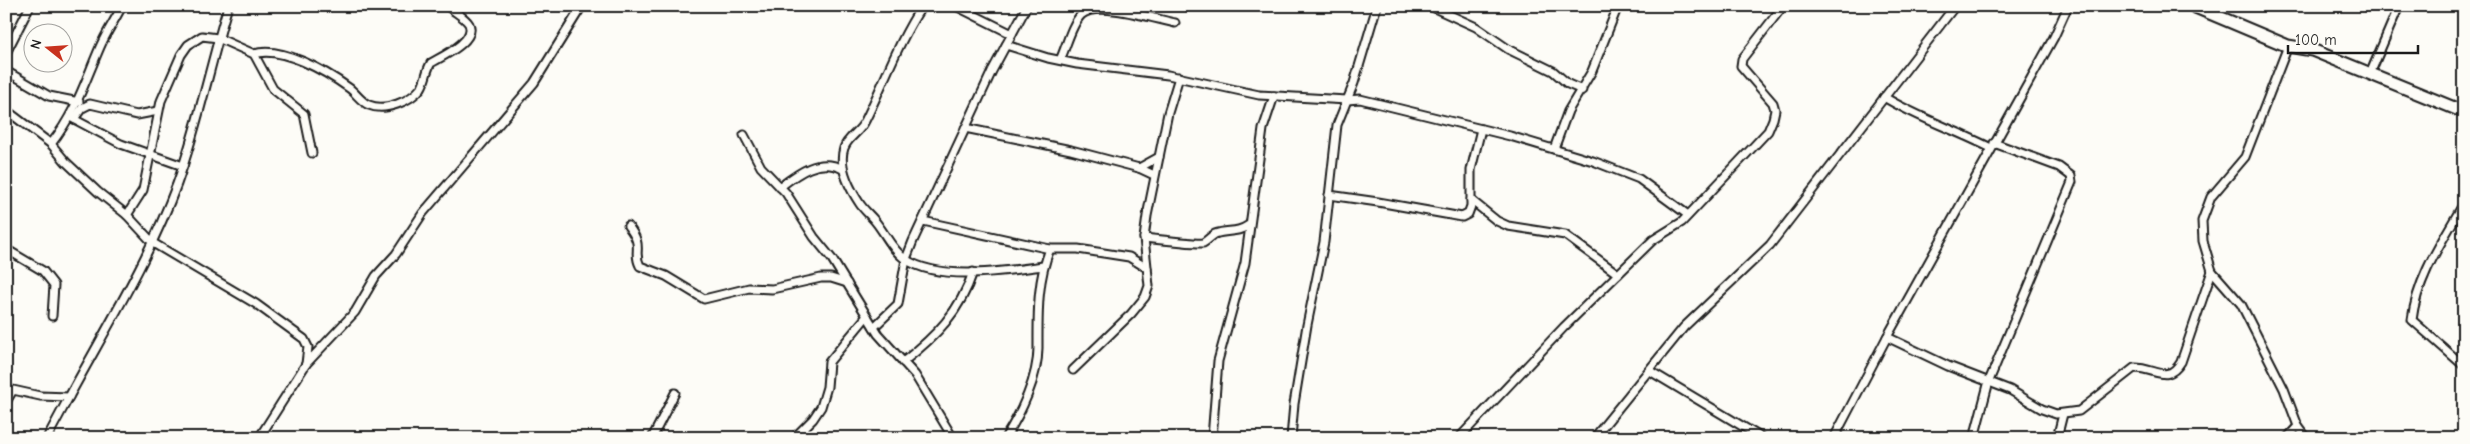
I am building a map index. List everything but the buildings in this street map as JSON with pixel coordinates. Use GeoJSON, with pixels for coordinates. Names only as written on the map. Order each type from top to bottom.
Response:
{"type":"FeatureCollection","features":[{"type":"Feature","properties":{"kind":"highway"},"geometry":{"type":"LineString","coordinates":[[2193,6],[2288,46],[2312,50],[2464,112]]}},
{"type":"Feature","properties":{"kind":"street"},"geometry":{"type":"LineString","coordinates":[[6,53],[30,6]]}},
{"type":"Feature","properties":{"kind":"street"},"geometry":{"type":"LineString","coordinates":[[72,118],[101,45],[122,6]]}},
{"type":"Feature","properties":{"kind":"street"},"geometry":{"type":"LineString","coordinates":[[47,438],[153,243],[196,127],[228,6]]}},
{"type":"Feature","properties":{"kind":"street"},"geometry":{"type":"LineString","coordinates":[[128,215],[143,190],[160,101],[188,45],[202,36],[218,38],[254,54],[270,52],[288,56],[350,89],[371,106],[380,108],[400,103],[420,89],[431,63],[451,53],[469,35],[470,28],[468,22],[448,6]]}},
{"type":"Feature","properties":{"kind":"street"},"geometry":{"type":"LineString","coordinates":[[259,438],[306,364],[355,312],[376,276],[396,254],[430,203],[534,83],[582,6]]}},
{"type":"Feature","properties":{"kind":"street"},"geometry":{"type":"LineString","coordinates":[[922,6],[907,28],[891,68],[865,122],[844,148],[843,169],[852,193],[892,246],[906,259],[938,271],[973,272],[1043,266]]}},
{"type":"Feature","properties":{"kind":"street"},"geometry":{"type":"LineString","coordinates":[[956,6],[1012,34]]}},
{"type":"Feature","properties":{"kind":"street"},"geometry":{"type":"LineString","coordinates":[[874,327],[898,304],[906,259],[965,128],[1027,6]]}},
{"type":"Feature","properties":{"kind":"street"},"geometry":{"type":"LineString","coordinates":[[1291,438],[1294,404],[1324,242],[1337,125],[1365,51],[1377,6]]}},
{"type":"Feature","properties":{"kind":"street"},"geometry":{"type":"LineString","coordinates":[[1430,6],[1476,27],[1508,49],[1553,71],[1568,84],[1582,90]]}},
{"type":"Feature","properties":{"kind":"street"},"geometry":{"type":"LineString","coordinates":[[1554,149],[1568,111],[1582,90],[1618,6]]}},
{"type":"Feature","properties":{"kind":"street"},"geometry":{"type":"LineString","coordinates":[[1459,438],[1618,274],[1653,240],[1682,222],[1768,131],[1774,119],[1775,110],[1773,103],[1741,66],[1742,59],[1783,6]]}},
{"type":"Feature","properties":{"kind":"street"},"geometry":{"type":"LineString","coordinates":[[1594,438],[1684,327],[1770,245],[1955,6]]}},
{"type":"Feature","properties":{"kind":"street"},"geometry":{"type":"LineString","coordinates":[[1834,438],[1886,337],[2054,37],[2068,6]]}},
{"type":"Feature","properties":{"kind":"street"},"geometry":{"type":"LineString","coordinates":[[2370,74],[2399,6]]}},
{"type":"Feature","properties":{"kind":"street"},"geometry":{"type":"LineString","coordinates":[[1060,60],[1080,16],[1087,11],[1117,11],[1175,23]]}},
{"type":"Feature","properties":{"kind":"street"},"geometry":{"type":"LineString","coordinates":[[1006,45],[1060,60],[1179,77],[1274,96],[1346,100],[1360,98],[1554,149],[1639,179],[1688,215]]}},
{"type":"Feature","properties":{"kind":"street"},"geometry":{"type":"LineString","coordinates":[[2288,46],[2244,157],[2210,197],[2202,221],[2203,241],[2212,271],[2241,304],[2284,389],[2298,426],[2307,438]]}},
{"type":"Feature","properties":{"kind":"street"},"geometry":{"type":"LineString","coordinates":[[254,54],[272,89],[304,114],[312,153]]}},
{"type":"Feature","properties":{"kind":"street"},"geometry":{"type":"LineString","coordinates":[[6,71],[49,96],[79,102]]}},
{"type":"Feature","properties":{"kind":"street"},"geometry":{"type":"LineString","coordinates":[[1073,370],[1124,321],[1145,297],[1149,286],[1144,238],[1154,175],[1179,77]]}},
{"type":"Feature","properties":{"kind":"street"},"geometry":{"type":"LineString","coordinates":[[1212,438],[1218,361],[1244,263],[1262,129],[1274,96]]}},
{"type":"Feature","properties":{"kind":"street"},"geometry":{"type":"LineString","coordinates":[[1884,97],[1909,112],[1993,146],[2058,167],[2071,176],[2072,182],[1989,381],[1974,438]]}},
{"type":"Feature","properties":{"kind":"street"},"geometry":{"type":"LineString","coordinates":[[51,144],[72,118],[82,108],[90,104],[137,114],[158,112]]}},
{"type":"Feature","properties":{"kind":"street"},"geometry":{"type":"LineString","coordinates":[[6,110],[51,144],[66,162],[98,192],[128,215],[153,243],[256,304],[304,339],[308,347],[306,364]]}},
{"type":"Feature","properties":{"kind":"street"},"geometry":{"type":"LineString","coordinates":[[72,118],[121,144],[183,166]]}},
{"type":"Feature","properties":{"kind":"street"},"geometry":{"type":"LineString","coordinates":[[965,128],[1071,150],[1139,168],[1154,175]]}},
{"type":"Feature","properties":{"kind":"street"},"geometry":{"type":"LineString","coordinates":[[1329,195],[1462,217],[1468,214],[1471,200],[1471,170],[1481,129]]}},
{"type":"Feature","properties":{"kind":"street"},"geometry":{"type":"LineString","coordinates":[[744,134],[761,167],[780,187],[874,327],[915,375],[953,438]]}},
{"type":"Feature","properties":{"kind":"street"},"geometry":{"type":"LineString","coordinates":[[1139,168],[1158,157]]}},
{"type":"Feature","properties":{"kind":"street"},"geometry":{"type":"LineString","coordinates":[[780,187],[808,167],[834,164],[843,169]]}},
{"type":"Feature","properties":{"kind":"street"},"geometry":{"type":"LineString","coordinates":[[1471,200],[1497,221],[1508,226],[1565,235],[1618,274]]}},
{"type":"Feature","properties":{"kind":"street"},"geometry":{"type":"LineString","coordinates":[[2464,203],[2432,258],[2414,300],[2412,320],[2464,366]]}},
{"type":"Feature","properties":{"kind":"street"},"geometry":{"type":"LineString","coordinates":[[923,221],[1050,249],[1078,249],[1135,258],[1148,268]]}},
{"type":"Feature","properties":{"kind":"street"},"geometry":{"type":"LineString","coordinates":[[1144,238],[1178,240],[1196,244],[1216,234],[1240,231],[1249,225]]}},
{"type":"Feature","properties":{"kind":"street"},"geometry":{"type":"LineString","coordinates":[[628,226],[638,240],[637,257],[640,266],[666,276],[704,298],[749,288],[772,289],[822,278],[831,278],[846,283]]}},
{"type":"Feature","properties":{"kind":"street"},"geometry":{"type":"LineString","coordinates":[[1135,258],[1145,247]]}},
{"type":"Feature","properties":{"kind":"street"},"geometry":{"type":"LineString","coordinates":[[6,249],[43,272],[54,285],[52,316]]}},
{"type":"Feature","properties":{"kind":"street"},"geometry":{"type":"LineString","coordinates":[[1005,438],[1014,424],[1036,367],[1038,348],[1037,318],[1043,266],[1050,249]]}},
{"type":"Feature","properties":{"kind":"street"},"geometry":{"type":"LineString","coordinates":[[1886,337],[1948,366],[2010,390],[2042,409],[2063,414],[2079,411],[2134,368],[2168,374],[2176,371],[2181,362],[2212,271]]}},
{"type":"Feature","properties":{"kind":"street"},"geometry":{"type":"LineString","coordinates":[[903,362],[933,339],[951,316],[964,295],[973,272]]}},
{"type":"Feature","properties":{"kind":"street"},"geometry":{"type":"LineString","coordinates":[[794,438],[813,419],[821,407],[827,387],[828,366],[832,356],[867,316]]}},
{"type":"Feature","properties":{"kind":"street"},"geometry":{"type":"LineString","coordinates":[[1650,370],[1762,438]]}},
{"type":"Feature","properties":{"kind":"street"},"geometry":{"type":"LineString","coordinates":[[6,402],[10,388],[40,396],[69,397]]}},
{"type":"Feature","properties":{"kind":"street"},"geometry":{"type":"LineString","coordinates":[[652,438],[675,393]]}},
{"type":"Feature","properties":{"kind":"street"},"geometry":{"type":"LineString","coordinates":[[2057,438],[2063,414]]}},
{"type":"Feature","properties":{"kind":"street"},"geometry":{"type":"LineString","coordinates":[[2287,438],[2298,426]]}}]}
